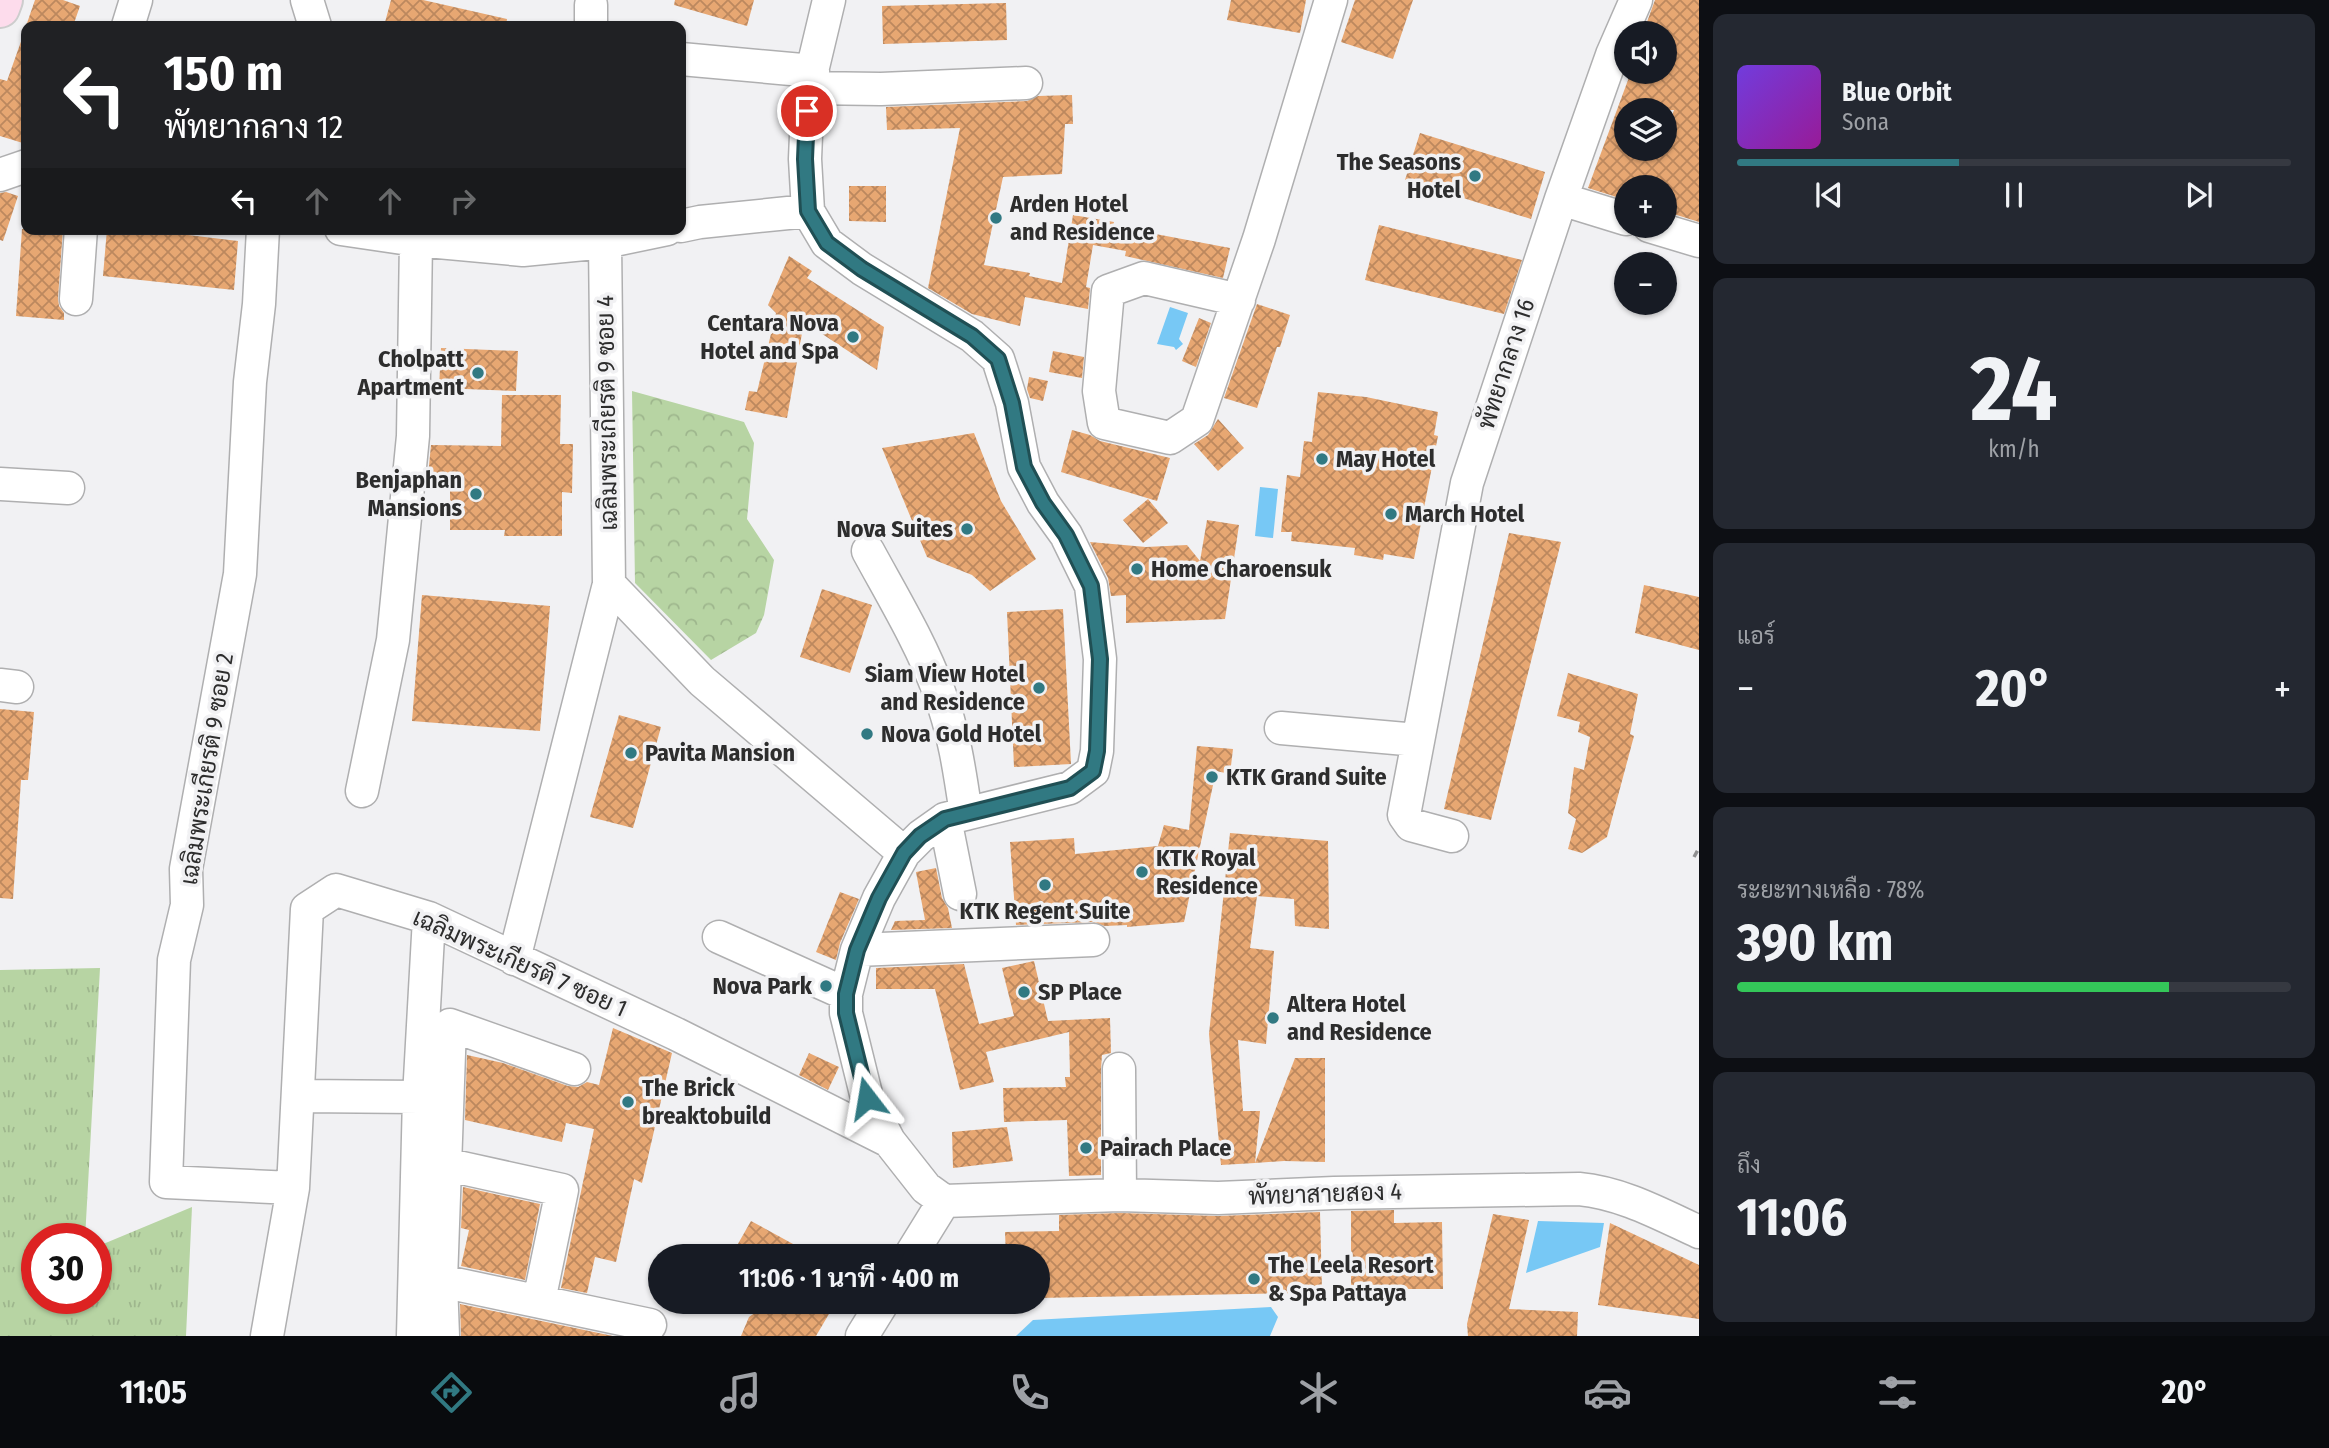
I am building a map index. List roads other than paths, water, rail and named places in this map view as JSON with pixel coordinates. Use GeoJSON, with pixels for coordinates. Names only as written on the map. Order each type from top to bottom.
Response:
{"type":"FeatureCollection","features":[{"type":"Feature","properties":{"kind":"main road"},"geometry":{"type":"LineString","coordinates":[[0,8],[3,0]]}},
{"type":"Feature","properties":{"kind":"street"},"geometry":{"type":"LineString","coordinates":[[130,21],[136,0]]}},
{"type":"Feature","properties":{"kind":"street"},"geometry":{"type":"LineString","coordinates":[[307,0],[313,21]]}},
{"type":"Feature","properties":{"kind":"street"},"geometry":{"type":"LineString","coordinates":[[829,0],[810,79],[805,159],[808,211],[827,243],[862,269],[972,336],[998,359],[1012,403],[1024,467],[1043,503],[1066,535],[1091,586],[1100,659],[1097,751],[1093,771],[1070,788],[956,817],[920,836],[904,853],[879,898],[857,950],[846,994],[846,1013],[867,1098],[889,1141],[926,1188],[944,1201],[917,1244]]}},
{"type":"Feature","properties":{"kind":"street"},"geometry":{"type":"LineString","coordinates":[[1239,300],[1144,278],[1108,291],[1099,391],[1104,423],[1170,438],[1197,420],[1239,300],[1259,239],[1331,0]]}},
{"type":"Feature","properties":{"kind":"street","name":"พัทยากลาง 16"},"geometry":{"type":"LineString","coordinates":[[1452,836],[1411,825],[1404,816],[1467,483],[1560,199],[1612,55],[1636,0]]}},
{"type":"Feature","properties":{"kind":"street"},"geometry":{"type":"LineString","coordinates":[[686,60],[881,89],[1026,83]]}},
{"type":"Feature","properties":{"kind":"street"},"geometry":{"type":"LineString","coordinates":[[0,175],[21,168]]}},
{"type":"Feature","properties":{"kind":"street"},"geometry":{"type":"LineString","coordinates":[[1560,199],[1614,215]]}},
{"type":"Feature","properties":{"kind":"street"},"geometry":{"type":"LineString","coordinates":[[686,225],[808,211]]}},
{"type":"Feature","properties":{"kind":"street"},"geometry":{"type":"LineString","coordinates":[[1677,234],[1699,241]]}},
{"type":"Feature","properties":{"kind":"street"},"geometry":{"type":"LineString","coordinates":[[76,299],[81,235]]}},
{"type":"Feature","properties":{"kind":"street","name":"เฉลิมพระเกียรติ 9 ซอย 2"},"geometry":{"type":"LineString","coordinates":[[263,235],[259,304],[250,382],[240,574],[186,869],[187,905],[174,960],[166,1182],[293,1188]]}},
{"type":"Feature","properties":{"kind":"street"},"geometry":{"type":"LineString","coordinates":[[382,235],[523,250],[605,242],[638,235]]}},
{"type":"Feature","properties":{"kind":"street"},"geometry":{"type":"LineString","coordinates":[[362,791],[393,640],[413,436],[416,240]]}},
{"type":"Feature","properties":{"kind":"street","name":"เฉลิมพระเกียรติ 9 ซอย 4"},"geometry":{"type":"LineString","coordinates":[[514,959],[609,584],[605,242]]}},
{"type":"Feature","properties":{"kind":"street"},"geometry":{"type":"LineString","coordinates":[[0,484],[68,488]]}},
{"type":"Feature","properties":{"kind":"street"},"geometry":{"type":"LineString","coordinates":[[868,551],[916,639],[940,695],[957,754],[956,817],[960,894]]}},
{"type":"Feature","properties":{"kind":"street"},"geometry":{"type":"LineString","coordinates":[[609,584],[702,681],[904,853]]}},
{"type":"Feature","properties":{"kind":"street"},"geometry":{"type":"LineString","coordinates":[[1281,727],[1417,740]]}},
{"type":"Feature","properties":{"kind":"street","name":"เฉลิมพระเกียรติ 7 ซอย 1"},"geometry":{"type":"LineString","coordinates":[[267,1336],[293,1188],[307,909],[336,890],[429,918],[694,1053],[889,1141]]}},
{"type":"Feature","properties":{"kind":"street"},"geometry":{"type":"LineString","coordinates":[[413,1336],[419,1097],[429,918]]}},
{"type":"Feature","properties":{"kind":"street"},"geometry":{"type":"LineString","coordinates":[[719,937],[846,994]]}},
{"type":"Feature","properties":{"kind":"street"},"geometry":{"type":"LineString","coordinates":[[857,950],[1093,940]]}},
{"type":"Feature","properties":{"kind":"street"},"geometry":{"type":"LineString","coordinates":[[443,1336],[441,1280],[450,1025],[574,1069]]}},
{"type":"Feature","properties":{"kind":"street"},"geometry":{"type":"LineString","coordinates":[[1119,1069],[1121,1195]]}},
{"type":"Feature","properties":{"kind":"street"},"geometry":{"type":"LineString","coordinates":[[299,1096],[419,1097]]}},
{"type":"Feature","properties":{"kind":"street"},"geometry":{"type":"LineString","coordinates":[[444,1164],[562,1190],[539,1301]]}},
{"type":"Feature","properties":{"kind":"street","name":"พัทยาสายสอง 4"},"geometry":{"type":"LineString","coordinates":[[944,1201],[1121,1195],[1218,1198],[1334,1193],[1579,1189],[1620,1196],[1699,1232]]}},
{"type":"Feature","properties":{"kind":"street"},"geometry":{"type":"LineString","coordinates":[[441,1280],[650,1325]]}},
{"type":"Feature","properties":{"kind":"street"},"geometry":{"type":"LineString","coordinates":[[862,1336],[876,1314]]}},
{"type":"Feature","properties":{"kind":"water"},"geometry":{"type":"Polygon","coordinates":[[[1170,307],[1188,313],[1179,339],[1183,344],[1176,350],[1174,347],[1157,344],[1170,307]]]}},
{"type":"Feature","properties":{"kind":"water"},"geometry":{"type":"Polygon","coordinates":[[[1260,487],[1278,489],[1273,538],[1255,536],[1260,487]]]}},
{"type":"Feature","properties":{"kind":"water"},"geometry":{"type":"Polygon","coordinates":[[[1538,1221],[1604,1223],[1600,1247],[1526,1273],[1538,1221]]]}},
{"type":"Feature","properties":{"kind":"water"},"geometry":{"type":"Polygon","coordinates":[[[1271,1307],[1278,1317],[1270,1336],[1016,1336],[1033,1320],[1271,1307]]]}},
{"type":"Feature","properties":{"kind":"place","name":"The Seasons Hotel"},"geometry":{"type":"Point","coordinates":[1475,176]}},
{"type":"Feature","properties":{"kind":"place","name":"Arden Hotel and Residence"},"geometry":{"type":"Point","coordinates":[996,218]}},
{"type":"Feature","properties":{"kind":"place","name":"Centara Nova Hotel and Spa"},"geometry":{"type":"Point","coordinates":[853,337]}},
{"type":"Feature","properties":{"kind":"place","name":"Cholpatt Apartment"},"geometry":{"type":"Point","coordinates":[478,373]}},
{"type":"Feature","properties":{"kind":"place","name":"May Hotel"},"geometry":{"type":"Point","coordinates":[1322,459]}},
{"type":"Feature","properties":{"kind":"place","name":"Benjaphan Mansions"},"geometry":{"type":"Point","coordinates":[476,494]}},
{"type":"Feature","properties":{"kind":"place","name":"March Hotel"},"geometry":{"type":"Point","coordinates":[1391,514]}},
{"type":"Feature","properties":{"kind":"place","name":"Nova Suites"},"geometry":{"type":"Point","coordinates":[967,529]}},
{"type":"Feature","properties":{"kind":"place","name":"Home Charoensuk"},"geometry":{"type":"Point","coordinates":[1137,569]}},
{"type":"Feature","properties":{"kind":"place","name":"Siam View Hotel and Residence"},"geometry":{"type":"Point","coordinates":[1039,688]}},
{"type":"Feature","properties":{"kind":"place","name":"Nova Gold Hotel"},"geometry":{"type":"Point","coordinates":[867,734]}},
{"type":"Feature","properties":{"kind":"place","name":"Pavita Mansion"},"geometry":{"type":"Point","coordinates":[631,753]}},
{"type":"Feature","properties":{"kind":"place","name":"KTK Grand Suite"},"geometry":{"type":"Point","coordinates":[1212,777]}},
{"type":"Feature","properties":{"kind":"place","name":"KTK Royal Residence"},"geometry":{"type":"Point","coordinates":[1142,872]}},
{"type":"Feature","properties":{"kind":"place","name":"KTK Regent Suite"},"geometry":{"type":"Point","coordinates":[1045,885]}},
{"type":"Feature","properties":{"kind":"place","name":"Nova Park"},"geometry":{"type":"Point","coordinates":[826,986]}},
{"type":"Feature","properties":{"kind":"place","name":"SP Place"},"geometry":{"type":"Point","coordinates":[1024,992]}},
{"type":"Feature","properties":{"kind":"place","name":"Altera Hotel and Residence"},"geometry":{"type":"Point","coordinates":[1273,1018]}},
{"type":"Feature","properties":{"kind":"place","name":"The Brick breaktobuild"},"geometry":{"type":"Point","coordinates":[628,1102]}},
{"type":"Feature","properties":{"kind":"place","name":"Pairach Place"},"geometry":{"type":"Point","coordinates":[1086,1148]}},
{"type":"Feature","properties":{"kind":"place","name":"The Leela Resort & Spa Pattaya"},"geometry":{"type":"Point","coordinates":[1254,1279]}}]}
